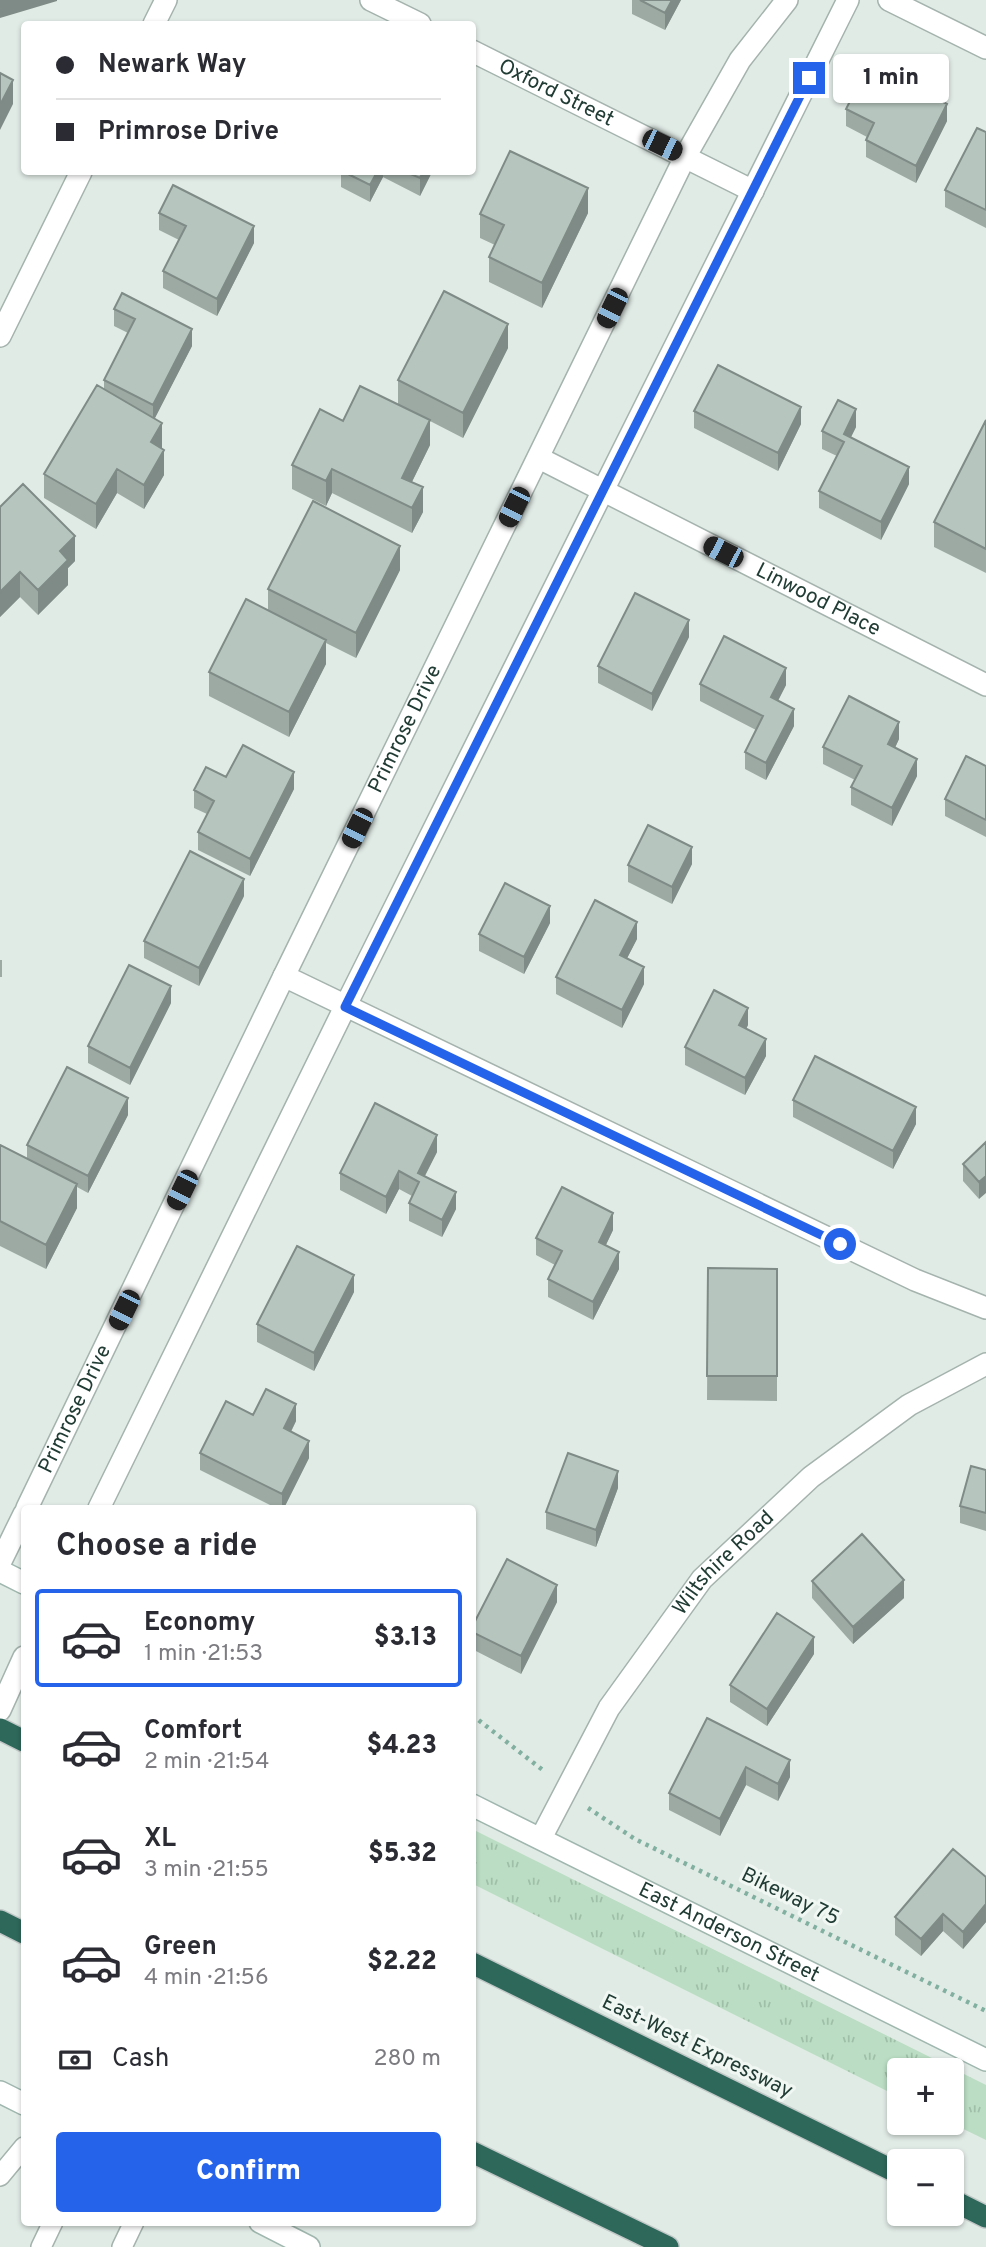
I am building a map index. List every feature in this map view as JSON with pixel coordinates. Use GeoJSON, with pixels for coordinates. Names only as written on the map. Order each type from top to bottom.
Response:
{"type":"FeatureCollection","features":[{"type":"Feature","properties":{"kind":"highway"},"geometry":{"type":"LineString","coordinates":[[0,1729],[21,1740]]}},
{"type":"Feature","properties":{"kind":"highway"},"geometry":{"type":"LineString","coordinates":[[0,1921],[21,1932]]}},
{"type":"Feature","properties":{"kind":"highway","name":"East-West Expressway"},"geometry":{"type":"LineString","coordinates":[[476,1965],[887,2168]]}},
{"type":"Feature","properties":{"kind":"highway"},"geometry":{"type":"LineString","coordinates":[[476,2154],[668,2247]]}},
{"type":"Feature","properties":{"kind":"highway"},"geometry":{"type":"LineString","coordinates":[[964,2206],[986,2217]]}},
{"type":"Feature","properties":{"kind":"street"},"geometry":{"type":"LineString","coordinates":[[156,21],[166,0]]}},
{"type":"Feature","properties":{"kind":"street"},"geometry":{"type":"LineString","coordinates":[[371,0],[414,21]]}},
{"type":"Feature","properties":{"kind":"street","name":"Primrose Drive"},"geometry":{"type":"LineString","coordinates":[[28,1505],[685,157],[740,60],[788,0]]}},
{"type":"Feature","properties":{"kind":"street"},"geometry":{"type":"LineString","coordinates":[[100,1505],[345,1007],[848,0]]}},
{"type":"Feature","properties":{"kind":"street"},"geometry":{"type":"LineString","coordinates":[[890,0],[986,48]]}},
{"type":"Feature","properties":{"kind":"street","name":"Oxford Street"},"geometry":{"type":"LineString","coordinates":[[476,53],[753,191]]}},
{"type":"Feature","properties":{"kind":"street"},"geometry":{"type":"LineString","coordinates":[[0,336],[80,175]]}},
{"type":"Feature","properties":{"kind":"street","name":"Linwood Place"},"geometry":{"type":"LineString","coordinates":[[539,458],[986,685]]}},
{"type":"Feature","properties":{"kind":"street"},"geometry":{"type":"LineString","coordinates":[[284,976],[915,1280],[986,1308]]}},
{"type":"Feature","properties":{"kind":"street","name":"Wiltshire Road"},"geometry":{"type":"LineString","coordinates":[[541,1838],[609,1709],[702,1579],[811,1477],[909,1405],[986,1364]]}},
{"type":"Feature","properties":{"kind":"street"},"geometry":{"type":"LineString","coordinates":[[0,1563],[21,1520]]}},
{"type":"Feature","properties":{"kind":"street"},"geometry":{"type":"LineString","coordinates":[[0,1571],[21,1582]]}},
{"type":"Feature","properties":{"kind":"street"},"geometry":{"type":"LineString","coordinates":[[0,1710],[21,1664]]}},
{"type":"Feature","properties":{"kind":"street","name":"East Anderson Street"},"geometry":{"type":"LineString","coordinates":[[476,1807],[986,2060]]}},
{"type":"Feature","properties":{"kind":"street"},"geometry":{"type":"LineString","coordinates":[[0,2092],[21,2102]]}},
{"type":"Feature","properties":{"kind":"street"},"geometry":{"type":"LineString","coordinates":[[268,2226],[309,2247]]}},
{"type":"Feature","properties":{"kind":"lane"},"geometry":{"type":"LineString","coordinates":[[0,2176],[21,2151]]}},
{"type":"Feature","properties":{"kind":"lane"},"geometry":{"type":"LineString","coordinates":[[41,2247],[51,2226]]}},
{"type":"Feature","properties":{"kind":"lane"},"geometry":{"type":"LineString","coordinates":[[122,2247],[132,2226]]}},
{"type":"Feature","properties":{"kind":"path"},"geometry":{"type":"LineString","coordinates":[[476,1718],[543,1771]]}},
{"type":"Feature","properties":{"kind":"path","name":"Bikeway 75"},"geometry":{"type":"LineString","coordinates":[[583,1805],[635,1839],[986,2011]]}},
{"type":"Feature","properties":{"kind":"green space"},"geometry":{"type":"Polygon","coordinates":[[[476,1831],[932,2058],[887,2058],[887,2091],[476,1886],[476,1831]]]}},
{"type":"Feature","properties":{"kind":"green space"},"geometry":{"type":"Polygon","coordinates":[[[964,2074],[986,2085],[986,2140],[964,2129],[964,2074]]]}},
{"type":"Feature","properties":{"kind":"building"},"geometry":{"type":"Polygon","coordinates":[[[640,0],[672,0],[665,13],[640,0]]]}},
{"type":"Feature","properties":{"kind":"building"},"geometry":{"type":"Polygon","coordinates":[[[869,64],[947,104],[916,166],[866,140],[874,123],[846,109],[869,64]]]}},
{"type":"Feature","properties":{"kind":"building"},"geometry":{"type":"Polygon","coordinates":[[[0,73],[13,80],[0,105],[0,73]]]}},
{"type":"Feature","properties":{"kind":"building"},"geometry":{"type":"Polygon","coordinates":[[[977,128],[986,132],[986,210],[945,190],[977,128]]]}},
{"type":"Feature","properties":{"kind":"building"},"geometry":{"type":"Polygon","coordinates":[[[510,151],[588,188],[542,283],[489,257],[504,225],[480,214],[510,151]]]}},
{"type":"Feature","properties":{"kind":"building"},"geometry":{"type":"Polygon","coordinates":[[[350,175],[375,175],[370,185],[350,175]]]}},
{"type":"Feature","properties":{"kind":"building"},"geometry":{"type":"Polygon","coordinates":[[[173,185],[254,226],[217,299],[163,271],[186,226],[159,213],[173,185]]]}},
{"type":"Feature","properties":{"kind":"building"},"geometry":{"type":"Polygon","coordinates":[[[444,291],[508,324],[463,413],[398,380],[444,291]]]}},
{"type":"Feature","properties":{"kind":"building"},"geometry":{"type":"Polygon","coordinates":[[[122,293],[192,329],[153,405],[104,380],[135,319],[114,309],[122,293]]]}},
{"type":"Feature","properties":{"kind":"building"},"geometry":{"type":"Polygon","coordinates":[[[718,365],[801,407],[778,453],[694,411],[718,365]]]}},
{"type":"Feature","properties":{"kind":"building"},"geometry":{"type":"Polygon","coordinates":[[[97,385],[162,423],[151,442],[164,450],[144,485],[117,469],[96,504],[44,474],[97,385]]]}},
{"type":"Feature","properties":{"kind":"building"},"geometry":{"type":"Polygon","coordinates":[[[360,386],[430,420],[402,478],[423,487],[412,508],[332,469],[326,481],[292,465],[320,409],[343,421],[360,386]]]}},
{"type":"Feature","properties":{"kind":"building"},"geometry":{"type":"Polygon","coordinates":[[[838,400],[856,409],[844,434],[909,467],[881,522],[819,491],[844,442],[822,431],[838,400]]]}},
{"type":"Feature","properties":{"kind":"building"},"geometry":{"type":"Polygon","coordinates":[[[986,420],[986,549],[934,522],[986,420]]]}},
{"type":"Feature","properties":{"kind":"building"},"geometry":{"type":"Polygon","coordinates":[[[23,484],[75,536],[60,551],[68,560],[38,590],[20,572],[0,592],[0,507],[23,484]]]}},
{"type":"Feature","properties":{"kind":"building"},"geometry":{"type":"Polygon","coordinates":[[[313,501],[400,546],[356,633],[268,589],[313,501]]]}},
{"type":"Feature","properties":{"kind":"building"},"geometry":{"type":"Polygon","coordinates":[[[635,593],[689,620],[652,694],[598,666],[635,593]]]}},
{"type":"Feature","properties":{"kind":"building"},"geometry":{"type":"Polygon","coordinates":[[[246,599],[326,640],[289,712],[209,672],[246,599]]]}},
{"type":"Feature","properties":{"kind":"building"},"geometry":{"type":"Polygon","coordinates":[[[724,636],[786,668],[771,697],[794,709],[766,763],[745,752],[763,716],[700,684],[724,636]]]}},
{"type":"Feature","properties":{"kind":"building"},"geometry":{"type":"Polygon","coordinates":[[[849,696],[899,722],[888,744],[917,759],[892,808],[851,787],[862,766],[823,747],[849,696]]]}},
{"type":"Feature","properties":{"kind":"building"},"geometry":{"type":"Polygon","coordinates":[[[243,745],[294,772],[250,859],[198,832],[214,801],[194,790],[206,767],[226,777],[243,745]]]}},
{"type":"Feature","properties":{"kind":"building"},"geometry":{"type":"Polygon","coordinates":[[[966,756],[986,766],[986,820],[945,799],[966,756]]]}},
{"type":"Feature","properties":{"kind":"building"},"geometry":{"type":"Polygon","coordinates":[[[648,825],[692,847],[672,887],[628,865],[648,825]]]}},
{"type":"Feature","properties":{"kind":"building"},"geometry":{"type":"Polygon","coordinates":[[[190,851],[244,879],[199,968],[144,941],[190,851]]]}},
{"type":"Feature","properties":{"kind":"building"},"geometry":{"type":"Polygon","coordinates":[[[505,883],[550,906],[524,957],[479,934],[505,883]]]}},
{"type":"Feature","properties":{"kind":"building"},"geometry":{"type":"Polygon","coordinates":[[[595,900],[637,922],[620,955],[644,967],[622,1010],[556,977],[595,900]]]}},
{"type":"Feature","properties":{"kind":"building"},"geometry":{"type":"Polygon","coordinates":[[[129,965],[171,986],[130,1068],[88,1046],[129,965]]]}},
{"type":"Feature","properties":{"kind":"building"},"geometry":{"type":"Polygon","coordinates":[[[714,990],[748,1008],[739,1025],[766,1039],[745,1078],[685,1047],[714,990]]]}},
{"type":"Feature","properties":{"kind":"building"},"geometry":{"type":"Polygon","coordinates":[[[815,1056],[916,1107],[893,1151],[793,1100],[815,1056]]]}},
{"type":"Feature","properties":{"kind":"building"},"geometry":{"type":"Polygon","coordinates":[[[67,1067],[128,1098],[88,1176],[27,1145],[67,1067]]]}},
{"type":"Feature","properties":{"kind":"building"},"geometry":{"type":"Polygon","coordinates":[[[375,1103],[437,1135],[418,1173],[456,1192],[442,1220],[409,1203],[419,1182],[399,1171],[386,1197],[340,1173],[375,1103]]]}},
{"type":"Feature","properties":{"kind":"building"},"geometry":{"type":"Polygon","coordinates":[[[986,1142],[986,1176],[979,1182],[963,1164],[986,1142]]]}},
{"type":"Feature","properties":{"kind":"building"},"geometry":{"type":"Polygon","coordinates":[[[0,1145],[77,1184],[46,1245],[0,1221],[0,1145]]]}},
{"type":"Feature","properties":{"kind":"building"},"geometry":{"type":"Polygon","coordinates":[[[562,1187],[613,1213],[599,1242],[619,1252],[593,1302],[548,1279],[562,1251],[536,1238],[562,1187]]]}},
{"type":"Feature","properties":{"kind":"building"},"geometry":{"type":"Polygon","coordinates":[[[297,1246],[354,1275],[314,1353],[257,1324],[297,1246]]]}},
{"type":"Feature","properties":{"kind":"building"},"geometry":{"type":"Polygon","coordinates":[[[708,1268],[777,1269],[777,1376],[707,1376],[708,1268]]]}},
{"type":"Feature","properties":{"kind":"building"},"geometry":{"type":"Polygon","coordinates":[[[266,1389],[296,1404],[284,1428],[309,1441],[282,1494],[200,1453],[226,1401],[253,1415],[266,1389]]]}},
{"type":"Feature","properties":{"kind":"building"},"geometry":{"type":"Polygon","coordinates":[[[568,1453],[618,1471],[596,1530],[546,1512],[568,1453]]]}},
{"type":"Feature","properties":{"kind":"building"},"geometry":{"type":"Polygon","coordinates":[[[971,1466],[986,1470],[986,1513],[960,1506],[971,1466]]]}},
{"type":"Feature","properties":{"kind":"building"},"geometry":{"type":"Polygon","coordinates":[[[862,1534],[904,1580],[853,1627],[812,1581],[862,1534]]]}},
{"type":"Feature","properties":{"kind":"building"},"geometry":{"type":"Polygon","coordinates":[[[507,1559],[557,1585],[521,1656],[476,1634],[476,1619],[507,1559]]]}},
{"type":"Feature","properties":{"kind":"building"},"geometry":{"type":"Polygon","coordinates":[[[777,1613],[814,1637],[767,1709],[730,1685],[777,1613]]]}},
{"type":"Feature","properties":{"kind":"building"},"geometry":{"type":"Polygon","coordinates":[[[707,1718],[790,1760],[778,1784],[746,1767],[720,1819],[669,1793],[707,1718]]]}},
{"type":"Feature","properties":{"kind":"building"},"geometry":{"type":"Polygon","coordinates":[[[953,1849],[986,1877],[986,1904],[963,1932],[943,1914],[921,1939],[895,1917],[953,1849]]]}},
{"type":"Feature","properties":{"kind":"route"},"geometry":{"type":"LineString","coordinates":[[809,78],[345,1007],[840,1244]]}}]}
